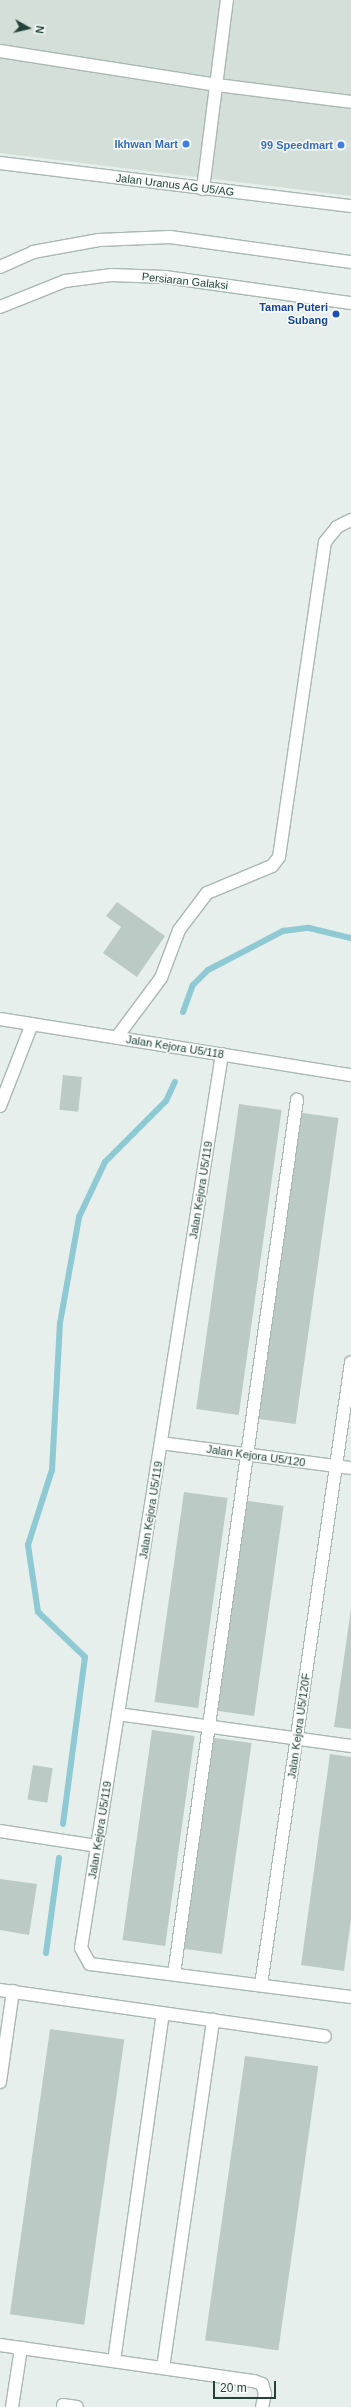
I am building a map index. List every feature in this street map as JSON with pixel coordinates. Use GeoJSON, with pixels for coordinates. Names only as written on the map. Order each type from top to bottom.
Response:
{"type":"FeatureCollection","features":[{"type":"Feature","properties":{"kind":"street"},"geometry":{"type":"LineString","coordinates":[[203,189],[227,0]]}},
{"type":"Feature","properties":{"kind":"street"},"geometry":{"type":"LineString","coordinates":[[0,51],[217,85],[351,102]]}},
{"type":"Feature","properties":{"kind":"street","name":"Jalan Uranus AG U5/AG"},"geometry":{"type":"LineString","coordinates":[[0,163],[351,206]]}},
{"type":"Feature","properties":{"kind":"street"},"geometry":{"type":"LineString","coordinates":[[0,267],[33,252],[99,240],[170,237],[351,262]]}},
{"type":"Feature","properties":{"kind":"street","name":"Persiaran Galaksi"},"geometry":{"type":"LineString","coordinates":[[0,307],[64,281],[111,275],[165,276],[351,303]]}},
{"type":"Feature","properties":{"kind":"street"},"geometry":{"type":"LineString","coordinates":[[118,1038],[161,978],[179,930],[207,893],[272,866],[279,857],[325,542],[337,527],[351,520]]}},
{"type":"Feature","properties":{"kind":"street","name":"Jalan Kejora U5/118"},"geometry":{"type":"LineString","coordinates":[[0,1019],[351,1074]]}},
{"type":"Feature","properties":{"kind":"street"},"geometry":{"type":"LineString","coordinates":[[0,1106],[32,1024]]}},
{"type":"Feature","properties":{"kind":"street","name":"Jalan Kejora U5/119"},"geometry":{"type":"LineString","coordinates":[[174,1974],[90,1964],[81,1948],[222,1054]]}},
{"type":"Feature","properties":{"kind":"street"},"geometry":{"type":"LineString","coordinates":[[297,1100],[174,1974],[261,1986],[351,1994]]}},
{"type":"Feature","properties":{"kind":"street","name":"Jalan Kejora U5/120F"},"geometry":{"type":"LineString","coordinates":[[261,1986],[351,1362]]}},
{"type":"Feature","properties":{"kind":"street","name":"Jalan Kejora U5/120"},"geometry":{"type":"LineString","coordinates":[[161,1443],[351,1468]]}},
{"type":"Feature","properties":{"kind":"street"},"geometry":{"type":"LineString","coordinates":[[118,1714],[351,1746]]}},
{"type":"Feature","properties":{"kind":"street"},"geometry":{"type":"LineString","coordinates":[[0,1831],[97,1846]]}},
{"type":"Feature","properties":{"kind":"street"},"geometry":{"type":"LineString","coordinates":[[0,1990],[325,2036]]}},
{"type":"Feature","properties":{"kind":"street"},"geometry":{"type":"LineString","coordinates":[[0,2082],[13,1992]]}},
{"type":"Feature","properties":{"kind":"street"},"geometry":{"type":"LineString","coordinates":[[114,2361],[163,2013]]}},
{"type":"Feature","properties":{"kind":"street"},"geometry":{"type":"LineString","coordinates":[[163,2368],[213,2020]]}},
{"type":"Feature","properties":{"kind":"street"},"geometry":{"type":"LineString","coordinates":[[0,2345],[254,2381],[262,2384],[265,2394],[262,2407]]}},
{"type":"Feature","properties":{"kind":"street"},"geometry":{"type":"LineString","coordinates":[[12,2407],[21,2348]]}},
{"type":"Feature","properties":{"kind":"street"},"geometry":{"type":"LineString","coordinates":[[64,2405],[76,2407]]}},
{"type":"Feature","properties":{"kind":"shaded area"},"geometry":{"type":"Polygon","coordinates":[[[0,0],[351,0],[351,196],[0,153],[0,0]]]}},
{"type":"Feature","properties":{"kind":"building"},"geometry":{"type":"Polygon","coordinates":[[[117,902],[165,936],[137,977],[103,953],[121,927],[106,916],[117,902]]]}},
{"type":"Feature","properties":{"kind":"building"},"geometry":{"type":"Polygon","coordinates":[[[63,1075],[82,1077],[78,1112],[59,1110],[63,1075]]]}},
{"type":"Feature","properties":{"kind":"building"},"geometry":{"type":"Polygon","coordinates":[[[239,1104],[282,1110],[239,1415],[196,1409],[239,1104]]]}},
{"type":"Feature","properties":{"kind":"building"},"geometry":{"type":"Polygon","coordinates":[[[296,1112],[339,1118],[296,1424],[253,1418],[296,1112]]]}},
{"type":"Feature","properties":{"kind":"building"},"geometry":{"type":"Polygon","coordinates":[[[184,1492],[228,1498],[198,1708],[154,1702],[184,1492]]]}},
{"type":"Feature","properties":{"kind":"building"},"geometry":{"type":"Polygon","coordinates":[[[241,1500],[284,1506],[254,1716],[211,1710],[241,1500]]]}},
{"type":"Feature","properties":{"kind":"building"},"geometry":{"type":"Polygon","coordinates":[[[351,1609],[351,1729],[334,1727],[351,1609]]]}},
{"type":"Feature","properties":{"kind":"building"},"geometry":{"type":"Polygon","coordinates":[[[152,1730],[195,1736],[165,1946],[122,1940],[152,1730]]]}},
{"type":"Feature","properties":{"kind":"building"},"geometry":{"type":"Polygon","coordinates":[[[208,1737],[252,1743],[222,1954],[178,1948],[208,1737]]]}},
{"type":"Feature","properties":{"kind":"building"},"geometry":{"type":"Polygon","coordinates":[[[330,1754],[351,1757],[351,1919],[344,1971],[301,1965],[330,1754]]]}},
{"type":"Feature","properties":{"kind":"building"},"geometry":{"type":"Polygon","coordinates":[[[33,1765],[53,1768],[47,1803],[28,1800],[33,1765]]]}},
{"type":"Feature","properties":{"kind":"building"},"geometry":{"type":"Polygon","coordinates":[[[0,1879],[37,1884],[29,1935],[0,1930],[0,1879]]]}},
{"type":"Feature","properties":{"kind":"building"},"geometry":{"type":"Polygon","coordinates":[[[50,2029],[124,2039],[84,2325],[10,2314],[50,2029]]]}},
{"type":"Feature","properties":{"kind":"building"},"geometry":{"type":"Polygon","coordinates":[[[245,2056],[318,2066],[278,2351],[205,2340],[245,2056]]]}},
{"type":"Feature","properties":{"kind":"waterway"},"geometry":{"type":"LineString","coordinates":[[183,1012],[193,985],[208,970],[283,931],[309,928],[351,938]]}},
{"type":"Feature","properties":{"kind":"waterway"},"geometry":{"type":"LineString","coordinates":[[63,1824],[85,1657],[38,1612],[28,1545],[52,1470],[60,1323],[79,1217],[105,1162],[166,1101],[175,1082]]}},
{"type":"Feature","properties":{"kind":"waterway"},"geometry":{"type":"LineString","coordinates":[[46,1953],[59,1858]]}},
{"type":"Feature","properties":{"kind":"place","name":"Ikhwan Mart"},"geometry":{"type":"Point","coordinates":[186,144]}},
{"type":"Feature","properties":{"kind":"place","name":"99 Speedmart"},"geometry":{"type":"Point","coordinates":[341,145]}},
{"type":"Feature","properties":{"kind":"place","name":"Taman Puteri Subang"},"geometry":{"type":"Point","coordinates":[336,314]}}]}
